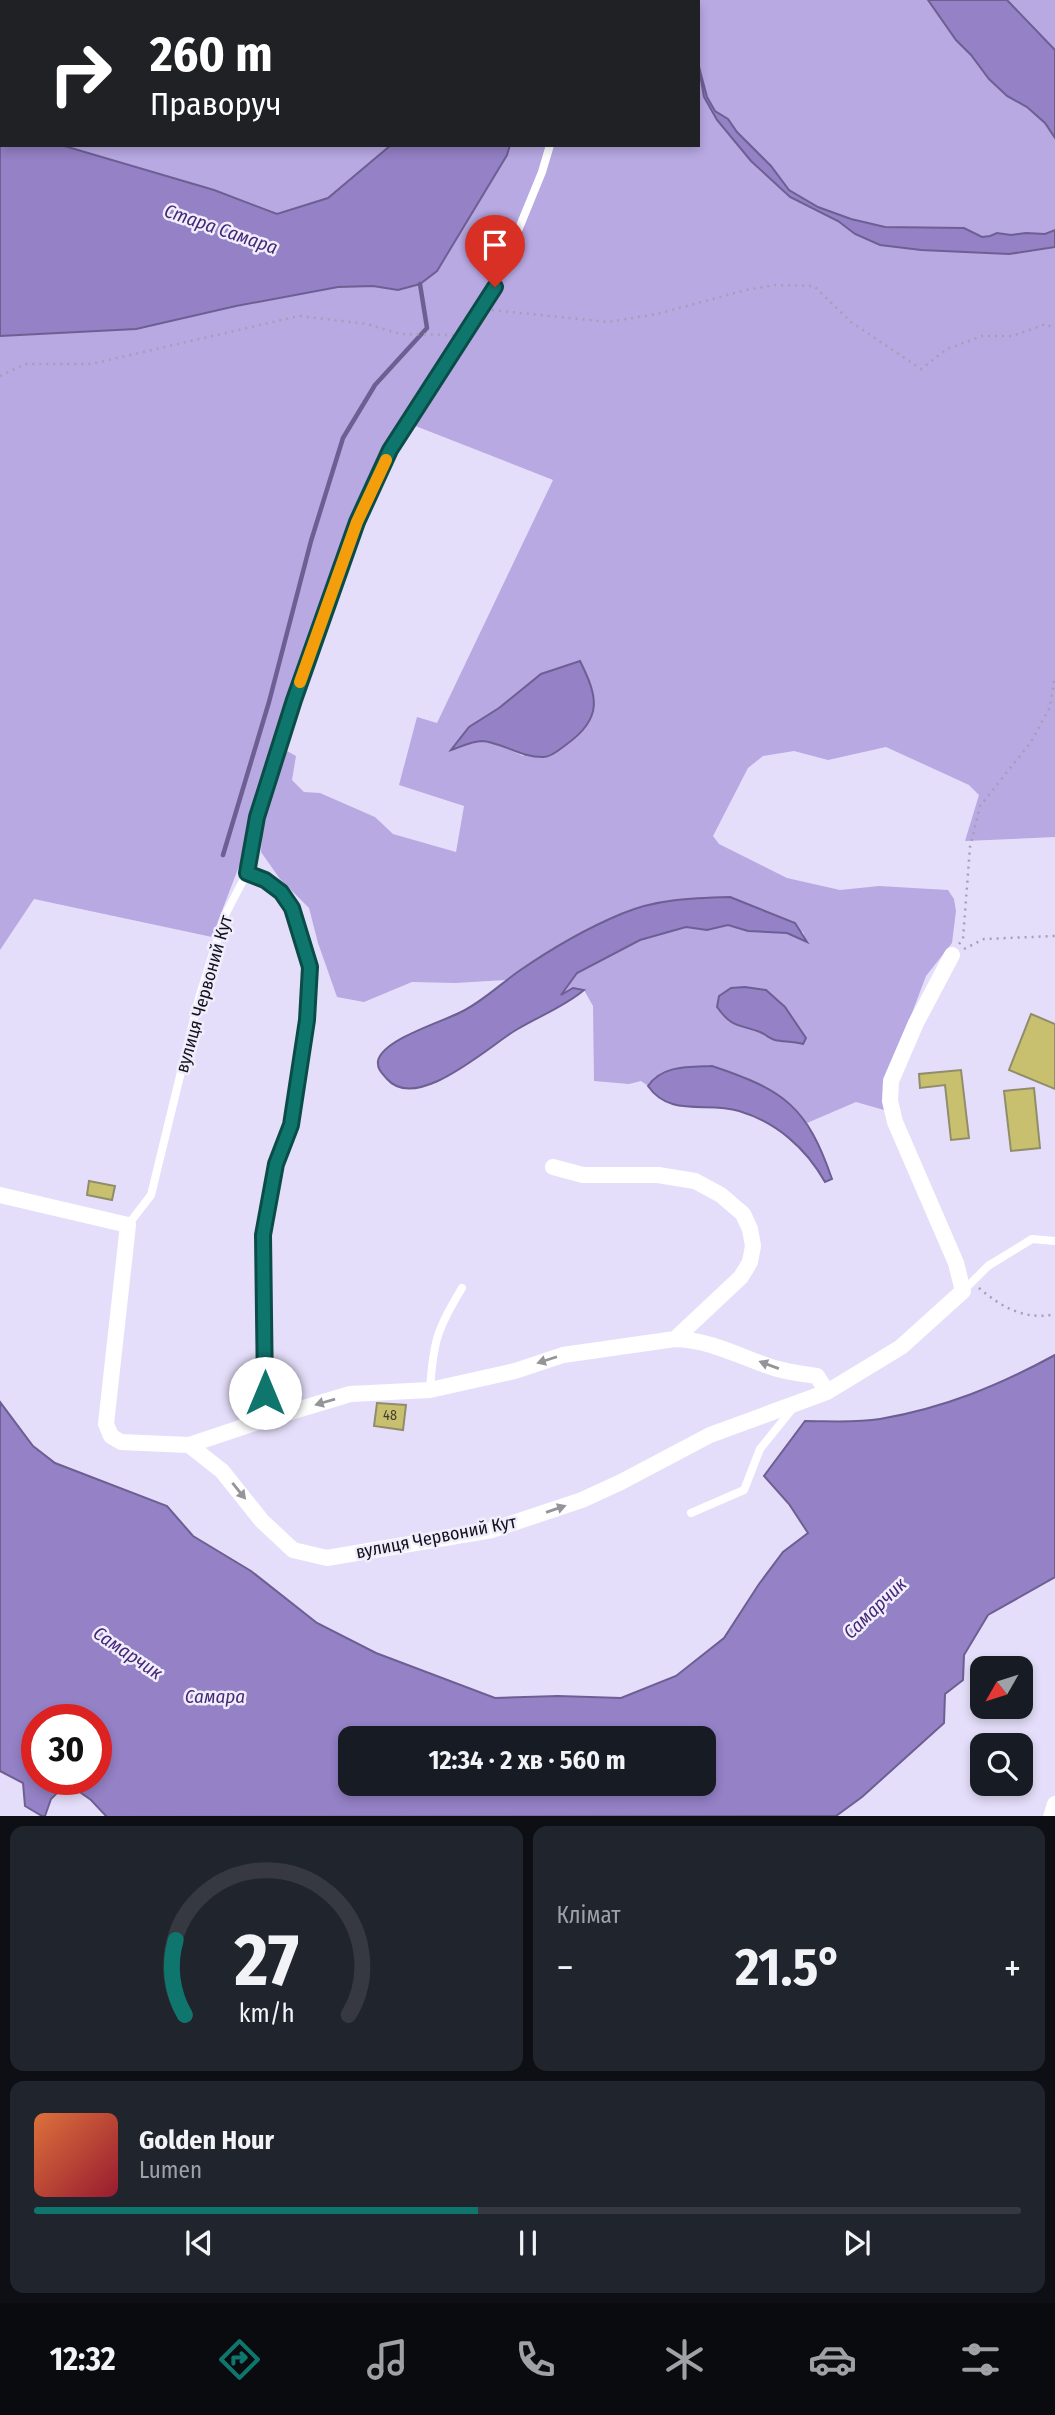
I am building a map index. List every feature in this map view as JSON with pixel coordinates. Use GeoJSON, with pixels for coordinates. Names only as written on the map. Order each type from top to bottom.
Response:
{"type":"FeatureCollection","features":[{"type":"Feature","properties":{"kind":"street"},"geometry":{"type":"LineString","coordinates":[[247,873],[265,880],[281,892],[292,908],[310,967],[307,1020],[291,1125],[276,1164],[263,1235],[264,1420]]}},
{"type":"Feature","properties":{"kind":"street"},"geometry":{"type":"LineString","coordinates":[[952,955],[915,1023],[891,1081],[890,1101],[895,1122],[968,1287]]}},
{"type":"Feature","properties":{"kind":"street"},"geometry":{"type":"LineString","coordinates":[[553,1167],[583,1175],[658,1175],[695,1181],[721,1195],[743,1214],[750,1229],[753,1246],[750,1262],[741,1278],[675,1339]]}},
{"type":"Feature","properties":{"kind":"street"},"geometry":{"type":"LineString","coordinates":[[0,1195],[128,1225],[106,1424],[111,1436],[121,1442],[189,1445],[350,1394],[430,1390],[515,1371],[564,1355],[675,1339],[693,1340],[728,1349],[775,1368],[817,1376],[827,1392]]}},
{"type":"Feature","properties":{"kind":"street","name":"вулиця Червоний Кут"},"geometry":{"type":"LineString","coordinates":[[189,1445],[222,1471],[262,1521],[293,1550],[327,1558],[492,1530],[582,1500],[710,1435],[827,1392],[901,1347],[968,1287]]}},
{"type":"Feature","properties":{"kind":"street"},"geometry":{"type":"LineString","coordinates":[[1051,1816],[1055,1804]]}},
{"type":"Feature","properties":{"kind":"lane","name":"вулиця Червоний Кут"},"geometry":{"type":"LineString","coordinates":[[128,1225],[151,1195],[199,998],[225,915],[247,873],[257,817],[294,700],[357,522],[390,450],[500,274],[542,172],[549,147]]}},
{"type":"Feature","properties":{"kind":"lane"},"geometry":{"type":"LineString","coordinates":[[968,1287],[988,1266],[1032,1239],[1055,1241]]}},
{"type":"Feature","properties":{"kind":"lane"},"geometry":{"type":"LineString","coordinates":[[430,1390],[432,1353],[440,1325],[462,1288]]}},
{"type":"Feature","properties":{"kind":"lane"},"geometry":{"type":"LineString","coordinates":[[691,1513],[744,1490],[760,1449],[797,1403]]}},
{"type":"Feature","properties":{"kind":"path"},"geometry":{"type":"LineString","coordinates":[[481,308],[608,323],[657,314],[746,290],[775,285],[814,286],[851,322],[921,369],[947,349],[982,336],[1012,336],[1046,324],[1055,329]]}},
{"type":"Feature","properties":{"kind":"path"},"geometry":{"type":"LineString","coordinates":[[0,376],[25,364],[91,364],[299,316],[367,324],[400,334],[463,335]]}},
{"type":"Feature","properties":{"kind":"path"},"geometry":{"type":"LineString","coordinates":[[952,955],[963,939],[970,847],[980,806],[1031,742],[1051,707],[1055,676]]}},
{"type":"Feature","properties":{"kind":"path"},"geometry":{"type":"LineString","coordinates":[[952,955],[984,939],[1055,936]]}},
{"type":"Feature","properties":{"kind":"path"},"geometry":{"type":"LineString","coordinates":[[968,1287],[1018,1314],[1045,1317],[1055,1314]]}},
{"type":"Feature","properties":{"kind":"shaded area"},"geometry":{"type":"Polygon","coordinates":[[[700,0],[1055,0],[1055,837],[965,841],[979,795],[969,785],[886,747],[828,760],[794,751],[763,756],[748,768],[713,836],[719,844],[787,878],[840,890],[879,886],[948,890],[954,899],[956,911],[952,943],[926,976],[884,1087],[884,1110],[856,1102],[807,1123],[808,1139],[779,1131],[759,1118],[736,1110],[745,1077],[712,1066],[675,1068],[655,1077],[648,1086],[641,1081],[629,1084],[594,1081],[593,1006],[584,990],[560,996],[577,973],[640,940],[686,927],[707,930],[727,925],[748,931],[787,933],[806,941],[803,932],[622,913],[537,958],[506,980],[412,982],[364,1002],[337,997],[309,908],[280,879],[261,852],[263,815],[287,751],[296,756],[292,780],[304,792],[320,793],[375,817],[393,834],[456,852],[464,806],[399,785],[417,717],[437,723],[553,480],[413,425],[403,418],[346,529],[241,861],[212,937],[34,899],[0,950],[0,147],[700,147],[700,0]],[[580,661],[541,674],[499,708],[469,727],[480,741],[502,746],[523,756],[580,661]],[[785,1007],[761,1032],[803,1044],[806,1038],[785,1007]]]}},
{"type":"Feature","properties":{"kind":"water"},"geometry":{"type":"Polygon","coordinates":[[[928,0],[1007,0],[1055,50],[1055,138],[1045,123],[1027,107],[1007,96],[989,79],[956,40],[928,0]]]}},
{"type":"Feature","properties":{"kind":"water"},"geometry":{"type":"Polygon","coordinates":[[[700,71],[707,97],[715,111],[728,119],[789,190],[818,207],[885,227],[964,228],[982,237],[997,233],[1045,234],[1055,230],[1055,247],[1009,254],[921,250],[880,245],[790,197],[751,161],[717,120],[704,97],[700,71]]]}},
{"type":"Feature","properties":{"kind":"water","name":"Стара Самара"},"geometry":{"type":"Polygon","coordinates":[[[0,147],[68,147],[214,190],[277,214],[328,198],[389,147],[509,147],[437,271],[420,284],[398,290],[373,286],[338,287],[236,306],[136,329],[0,336],[0,147]]]}},
{"type":"Feature","properties":{"kind":"water"},"geometry":{"type":"Polygon","coordinates":[[[580,661],[591,686],[594,706],[592,716],[579,734],[556,752],[547,757],[536,757],[482,741],[451,750],[469,727],[499,708],[541,674],[580,661]]]}},
{"type":"Feature","properties":{"kind":"water"},"geometry":{"type":"Polygon","coordinates":[[[730,897],[795,923],[807,942],[787,933],[748,931],[728,925],[707,930],[686,927],[640,940],[577,973],[561,995],[573,988],[584,990],[576,996],[516,1030],[471,1062],[434,1083],[416,1088],[400,1087],[387,1079],[379,1069],[378,1061],[390,1046],[413,1032],[467,1009],[531,963],[594,926],[634,909],[661,902],[730,897]]]}},
{"type":"Feature","properties":{"kind":"water"},"geometry":{"type":"Polygon","coordinates":[[[731,988],[766,990],[785,1007],[806,1038],[803,1044],[773,1039],[727,1019],[717,1007],[719,996],[731,988]]]}},
{"type":"Feature","properties":{"kind":"water"},"geometry":{"type":"Polygon","coordinates":[[[712,1066],[758,1084],[790,1104],[813,1134],[832,1179],[825,1182],[799,1147],[765,1122],[727,1108],[690,1107],[667,1102],[648,1086],[668,1071],[712,1066]]]}},
{"type":"Feature","properties":{"kind":"water","name":"Самара"},"geometry":{"type":"Polygon","coordinates":[[[1055,1355],[1055,1577],[988,1615],[964,1655],[963,1680],[945,1694],[944,1723],[862,1797],[836,1816],[106,1816],[84,1795],[112,1795],[112,1704],[21,1704],[21,1782],[0,1771],[0,1402],[33,1446],[55,1463],[167,1506],[193,1536],[251,1571],[317,1623],[376,1653],[495,1698],[621,1698],[676,1676],[724,1638],[783,1552],[808,1533],[789,1504],[764,1476],[805,1421],[880,1419],[926,1409],[970,1394],[1055,1355]]]}},
{"type":"Feature","properties":{"kind":"water","name":"Самара"},"geometry":{"type":"Polygon","coordinates":[[[24,1795],[55,1795],[45,1816],[25,1806],[24,1795]]]}},
{"type":"Feature","properties":{"kind":"building"},"geometry":{"type":"Polygon","coordinates":[[[1031,1014],[1055,1024],[1055,1089],[1009,1070],[1031,1014]]]}},
{"type":"Feature","properties":{"kind":"building"},"geometry":{"type":"Polygon","coordinates":[[[961,1070],[969,1138],[951,1140],[945,1085],[920,1088],[919,1074],[961,1070]]]}},
{"type":"Feature","properties":{"kind":"building"},"geometry":{"type":"Polygon","coordinates":[[[1034,1088],[1040,1148],[1011,1151],[1004,1091],[1034,1088]]]}},
{"type":"Feature","properties":{"kind":"building"},"geometry":{"type":"Polygon","coordinates":[[[89,1181],[115,1186],[112,1200],[87,1195],[89,1181]]]}},
{"type":"Feature","properties":{"kind":"building"},"geometry":{"type":"Polygon","coordinates":[[[377,1403],[406,1405],[403,1430],[374,1426],[377,1403]]]}},
{"type":"Feature","properties":{"kind":"waterway"},"geometry":{"type":"LineString","coordinates":[[223,855],[269,702],[311,541],[343,438],[375,385],[427,328],[420,284]]}},
{"type":"Feature","properties":{"kind":"slow traffic"},"geometry":{"type":"LineString","coordinates":[[300,682],[357,522],[386,460]]}},
{"type":"Feature","properties":{"kind":"route"},"geometry":{"type":"LineString","coordinates":[[265,1393],[263,1235],[276,1164],[291,1125],[307,1020],[310,967],[292,908],[281,892],[265,880],[247,873],[257,817],[294,700],[357,522],[390,450],[495,287]]}},
{"type":"Feature","properties":{"kind":"water label","name":"Самарчик"},"geometry":{"type":"Point","coordinates":[875,1608]}},
{"type":"Feature","properties":{"kind":"water label","name":"Самарчик"},"geometry":{"type":"Point","coordinates":[128,1653]}}]}
